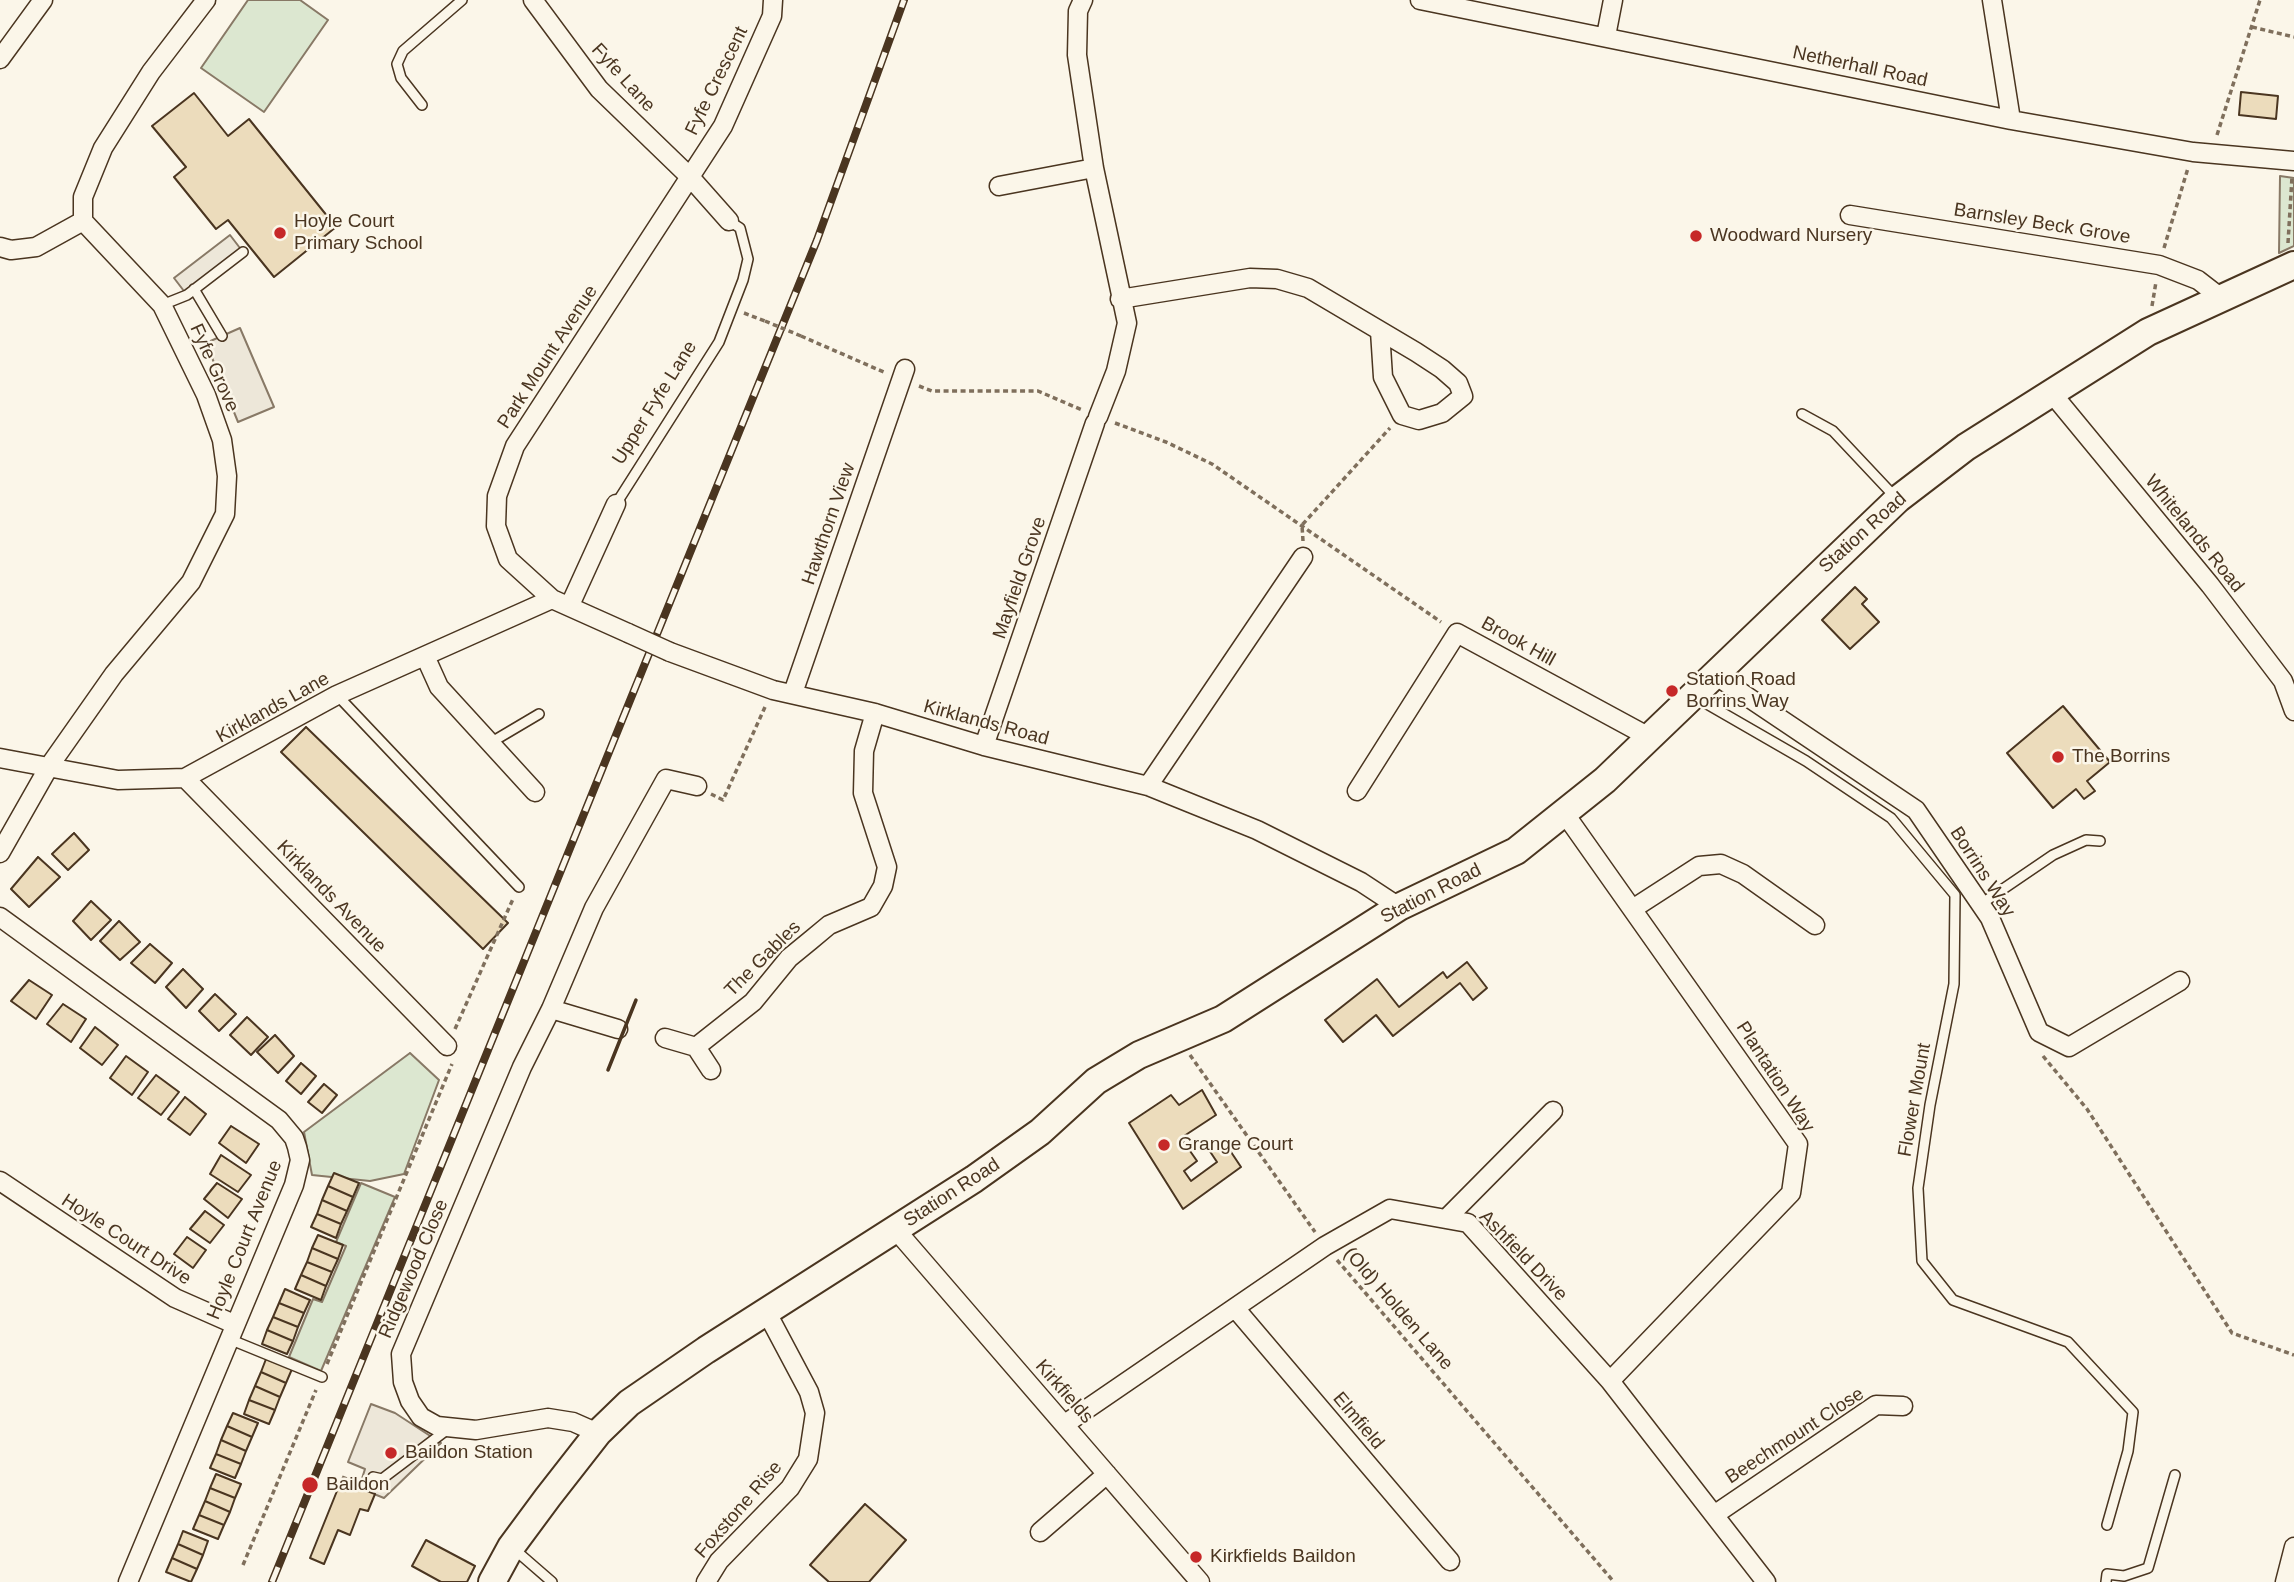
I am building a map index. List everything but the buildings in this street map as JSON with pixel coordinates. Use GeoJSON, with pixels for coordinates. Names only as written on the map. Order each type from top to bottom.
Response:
{"type":"FeatureCollection","features":[{"type":"Feature","properties":{"kind":"street"},"geometry":{"type":"LineString","coordinates":[[0,59],[43,0]]}},
{"type":"Feature","properties":{"kind":"street"},"geometry":{"type":"LineString","coordinates":[[0,247],[11,250],[36,247],[83,221],[83,197],[103,148],[151,72],[206,0]]}},
{"type":"Feature","properties":{"kind":"street","name":"Fyfe Lane"},"geometry":{"type":"LineString","coordinates":[[533,0],[599,89],[690,177],[729,221]]}},
{"type":"Feature","properties":{"kind":"street","name":"Fyfe Crescent"},"geometry":{"type":"LineString","coordinates":[[690,177],[723,126],[772,16],[773,0]]}},
{"type":"Feature","properties":{"kind":"street","name":"Mayfield Grove"},"geometry":{"type":"LineString","coordinates":[[984,746],[1116,371],[1127,323],[1094,168],[1077,55],[1078,11],[1083,0]]}},
{"type":"Feature","properties":{"kind":"street","name":"Netherhall Road"},"geometry":{"type":"LineString","coordinates":[[1420,0],[2011,120],[2202,153],[2294,161]]}},
{"type":"Feature","properties":{"kind":"street"},"geometry":{"type":"LineString","coordinates":[[1606,36],[1613,0]]}},
{"type":"Feature","properties":{"kind":"street"},"geometry":{"type":"LineString","coordinates":[[1992,0],[2011,120]]}},
{"type":"Feature","properties":{"kind":"street"},"geometry":{"type":"LineString","coordinates":[[999,186],[1094,168]]}},
{"type":"Feature","properties":{"kind":"street","name":"Park Mount Avenue"},"geometry":{"type":"LineString","coordinates":[[552,600],[508,559],[496,526],[497,496],[515,446],[690,177]]}},
{"type":"Feature","properties":{"kind":"street","name":"Barnsley Beck Grove"},"geometry":{"type":"LineString","coordinates":[[1850,215],[2159,265],[2198,280],[2220,298]]}},
{"type":"Feature","properties":{"kind":"street","name":"Fyfe Grove"},"geometry":{"type":"LineString","coordinates":[[0,853],[50,765],[114,674],[191,582],[225,514],[227,476],[222,440],[206,395],[162,305],[83,221]]}},
{"type":"Feature","properties":{"kind":"street","name":"Station Road"},"geometry":{"type":"LineString","coordinates":[[492,1582],[511,1547],[598,1433],[646,1390],[896,1230],[1041,1132],[1096,1081],[1139,1055],[1223,1019],[1399,907],[1516,850],[1565,814],[1649,737],[1898,499],[1966,447],[2050,391],[2148,332],[2290,267]]}},
{"type":"Feature","properties":{"kind":"street"},"geometry":{"type":"LineString","coordinates":[[1120,299],[1250,278],[1277,279],[1308,288],[1380,331],[1442,369],[1471,394],[1442,413],[1419,420],[1402,415],[1383,377],[1380,331]]}},
{"type":"Feature","properties":{"kind":"street","name":"Hawthorn View"},"geometry":{"type":"LineString","coordinates":[[793,693],[904,372]]}},
{"type":"Feature","properties":{"kind":"street","name":"Whitelands Road"},"geometry":{"type":"LineString","coordinates":[[2050,391],[2218,595],[2283,681],[2294,711]]}},
{"type":"Feature","properties":{"kind":"street","name":"Upper Fyfe Lane"},"geometry":{"type":"LineString","coordinates":[[570,606],[616,504]]}},
{"type":"Feature","properties":{"kind":"street"},"geometry":{"type":"LineString","coordinates":[[1148,786],[1303,557]]}},
{"type":"Feature","properties":{"kind":"street","name":"Kirklands Road"},"geometry":{"type":"LineString","coordinates":[[552,600],[670,652],[773,690],[875,713],[984,746],[1148,786],[1257,830],[1361,882],[1399,907]]}},
{"type":"Feature","properties":{"kind":"street","name":"Kirklands Lane"},"geometry":{"type":"LineString","coordinates":[[0,758],[50,765],[118,780],[185,778],[337,695],[552,600]]}},
{"type":"Feature","properties":{"kind":"street","name":"Brook Hill"},"geometry":{"type":"LineString","coordinates":[[1357,791],[1457,633],[1649,737]]}},
{"type":"Feature","properties":{"kind":"street"},"geometry":{"type":"LineString","coordinates":[[425,656],[439,687],[535,792]]}},
{"type":"Feature","properties":{"kind":"street","name":"Borrins Way"},"geometry":{"type":"LineString","coordinates":[[1715,675],[1916,810],[1990,918],[2039,1032],[2069,1047],[2180,981]]}},
{"type":"Feature","properties":{"kind":"street","name":"The Gables"},"geometry":{"type":"LineString","coordinates":[[696,1047],[753,1002],[789,958],[811,940],[829,926],[871,907],[883,887],[887,867],[863,793],[864,751],[875,713]]}},
{"type":"Feature","properties":{"kind":"street","name":"Kirklands Avenue"},"geometry":{"type":"LineString","coordinates":[[185,778],[447,1045]]}},
{"type":"Feature","properties":{"kind":"street","name":"Ridgewood Close"},"geometry":{"type":"LineString","coordinates":[[598,1433],[573,1422],[548,1419],[476,1430],[448,1429],[421,1417],[410,1401],[403,1382],[401,1354],[517,1080],[594,908],[666,779],[697,786]]}},
{"type":"Feature","properties":{"kind":"street","name":"Plantation Way"},"geometry":{"type":"LineString","coordinates":[[1565,814],[1798,1143],[1791,1193],[1610,1381]]}},
{"type":"Feature","properties":{"kind":"street"},"geometry":{"type":"LineString","coordinates":[[1634,908],[1699,866],[1721,864],[1743,874],[1815,925]]}},
{"type":"Feature","properties":{"kind":"street","name":"Hoyle Court Avenue"},"geometry":{"type":"LineString","coordinates":[[0,916],[279,1120],[294,1138],[300,1160],[298,1174],[128,1582]]}},
{"type":"Feature","properties":{"kind":"street"},"geometry":{"type":"LineString","coordinates":[[551,1009],[618,1029]]}},
{"type":"Feature","properties":{"kind":"street"},"geometry":{"type":"LineString","coordinates":[[665,1038],[696,1047],[711,1070]]}},
{"type":"Feature","properties":{"kind":"street"},"geometry":{"type":"LineString","coordinates":[[1446,1219],[1553,1111]]}},
{"type":"Feature","properties":{"kind":"street","name":"Hoyle Court Drive"},"geometry":{"type":"LineString","coordinates":[[0,1181],[175,1298],[231,1331]]}},
{"type":"Feature","properties":{"kind":"street","name":"Ashfield Drive"},"geometry":{"type":"LineString","coordinates":[[1065,1424],[1325,1246],[1390,1209],[1468,1223],[1610,1381],[1766,1582]]}},
{"type":"Feature","properties":{"kind":"street","name":"Kirkfields"},"geometry":{"type":"LineString","coordinates":[[896,1230],[1200,1582]]}},
{"type":"Feature","properties":{"kind":"street","name":"Elmfield"},"geometry":{"type":"LineString","coordinates":[[1235,1308],[1450,1561]]}},
{"type":"Feature","properties":{"kind":"street","name":"Foxstone Rise"},"geometry":{"type":"LineString","coordinates":[[706,1582],[719,1561],[790,1488],[808,1459],[811,1446],[815,1413],[809,1392],[766,1311]]}},
{"type":"Feature","properties":{"kind":"street","name":"Beechmount Close"},"geometry":{"type":"LineString","coordinates":[[1714,1515],[1877,1405],[1903,1406]]}},
{"type":"Feature","properties":{"kind":"street"},"geometry":{"type":"LineString","coordinates":[[1041,1532],[1107,1474]]}},
{"type":"Feature","properties":{"kind":"street"},"geometry":{"type":"LineString","coordinates":[[2285,1582],[2294,1547]]}},
{"type":"Feature","properties":{"kind":"lane"},"geometry":{"type":"LineString","coordinates":[[422,105],[401,78],[397,64],[403,51],[462,0]]}},
{"type":"Feature","properties":{"kind":"lane","name":"Upper Fyfe Lane"},"geometry":{"type":"LineString","coordinates":[[616,504],[719,342],[748,258],[740,229],[729,221]]}},
{"type":"Feature","properties":{"kind":"lane"},"geometry":{"type":"LineString","coordinates":[[162,305],[194,289],[243,252]]}},
{"type":"Feature","properties":{"kind":"lane"},"geometry":{"type":"LineString","coordinates":[[194,289],[222,336]]}},
{"type":"Feature","properties":{"kind":"lane"},"geometry":{"type":"LineString","coordinates":[[1802,414],[1833,432],[1898,499]]}},
{"type":"Feature","properties":{"kind":"lane"},"geometry":{"type":"LineString","coordinates":[[337,695],[519,887]]}},
{"type":"Feature","properties":{"kind":"lane","name":"Flower Mount"},"geometry":{"type":"LineString","coordinates":[[1693,696],[1806,761],[1891,818],[1955,895],[1954,984],[1930,1105],[1918,1188],[1922,1261],[1953,1300],[2068,1342],[2133,1412],[2128,1451],[2107,1525]]}},
{"type":"Feature","properties":{"kind":"lane"},"geometry":{"type":"LineString","coordinates":[[491,743],[539,713]]}},
{"type":"Feature","properties":{"kind":"lane"},"geometry":{"type":"LineString","coordinates":[[1981,904],[2053,855],[2085,840],[2100,841]]}},
{"type":"Feature","properties":{"kind":"lane"},"geometry":{"type":"LineString","coordinates":[[231,1331],[322,1377]]}},
{"type":"Feature","properties":{"kind":"lane"},"geometry":{"type":"LineString","coordinates":[[373,1477],[382,1479],[448,1429]]}},
{"type":"Feature","properties":{"kind":"lane"},"geometry":{"type":"LineString","coordinates":[[2106,1582],[2107,1574],[2124,1576],[2148,1568],[2175,1475]]}},
{"type":"Feature","properties":{"kind":"lane"},"geometry":{"type":"LineString","coordinates":[[511,1547],[552,1582]]}},
{"type":"Feature","properties":{"kind":"path"},"geometry":{"type":"LineString","coordinates":[[2148,332],[2159,265],[2252,27],[2260,0]]}},
{"type":"Feature","properties":{"kind":"path"},"geometry":{"type":"LineString","coordinates":[[2252,27],[2294,37]]}},
{"type":"Feature","properties":{"kind":"path"},"geometry":{"type":"LineString","coordinates":[[2290,267],[2294,161]]}},
{"type":"Feature","properties":{"kind":"path"},"geometry":{"type":"LineString","coordinates":[[732,309],[904,372],[932,391],[1038,391],[1097,420],[1166,442],[1212,464],[1457,633]]}},
{"type":"Feature","properties":{"kind":"path"},"geometry":{"type":"LineString","coordinates":[[1302,525],[1402,415]]}},
{"type":"Feature","properties":{"kind":"path"},"geometry":{"type":"LineString","coordinates":[[697,786],[723,800],[773,690]]}},
{"type":"Feature","properties":{"kind":"path"},"geometry":{"type":"LineString","coordinates":[[243,1565],[441,1095],[454,1057],[447,1045],[519,887]]}},
{"type":"Feature","properties":{"kind":"path","name":"(Old) Holden Lane"},"geometry":{"type":"LineString","coordinates":[[1179,1040],[1325,1246],[1614,1582]]}},
{"type":"Feature","properties":{"kind":"path"},"geometry":{"type":"LineString","coordinates":[[2098,1125],[2232,1333],[2294,1355]]}},
{"type":"Feature","properties":{"kind":"path"},"geometry":{"type":"LineString","coordinates":[[342,1477],[362,1485]]}},
{"type":"Feature","properties":{"kind":"green space"},"geometry":{"type":"Polygon","coordinates":[[[248,0],[300,0],[328,20],[264,112],[201,68],[248,0]]]}},
{"type":"Feature","properties":{"kind":"green space"},"geometry":{"type":"Polygon","coordinates":[[[2280,176],[2294,178],[2294,246],[2279,253],[2280,176]]]}},
{"type":"Feature","properties":{"kind":"green space"},"geometry":{"type":"Polygon","coordinates":[[[410,1053],[439,1080],[404,1174],[370,1181],[312,1175],[304,1132],[410,1053]]]}},
{"type":"Feature","properties":{"kind":"green space"},"geometry":{"type":"Polygon","coordinates":[[[361,1183],[395,1197],[321,1371],[289,1357],[313,1299],[322,1302],[346,1246],[336,1242],[361,1183]]]}},
{"type":"Feature","properties":{"kind":"shaded area"},"geometry":{"type":"Polygon","coordinates":[[[230,235],[243,252],[187,295],[174,278],[230,235]]]}},
{"type":"Feature","properties":{"kind":"shaded area"},"geometry":{"type":"Polygon","coordinates":[[[240,328],[274,407],[238,422],[206,343],[240,328]]]}},
{"type":"Feature","properties":{"kind":"shaded area","name":"Baildon Station"},"geometry":{"type":"Polygon","coordinates":[[[371,1404],[395,1413],[441,1443],[384,1498],[359,1488],[365,1469],[348,1462],[371,1404]]]}},
{"type":"Feature","properties":{"kind":"railway"},"geometry":{"type":"LineString","coordinates":[[272,1582],[817,240],[904,0]]}},
{"type":"Feature","properties":{"kind":"wall"},"geometry":{"type":"LineString","coordinates":[[608,1070],[636,1000]]}},
{"type":"Feature","properties":{"kind":"place","name":"Hoyle Court Primary School"},"geometry":{"type":"Point","coordinates":[280,233]}},
{"type":"Feature","properties":{"kind":"place","name":"Woodward Nursery"},"geometry":{"type":"Point","coordinates":[1696,236]}},
{"type":"Feature","properties":{"kind":"place","name":"Station Road Borrins Way"},"geometry":{"type":"Point","coordinates":[1672,691]}},
{"type":"Feature","properties":{"kind":"place","name":"The Borrins"},"geometry":{"type":"Point","coordinates":[2058,757]}},
{"type":"Feature","properties":{"kind":"place","name":"Grange Court"},"geometry":{"type":"Point","coordinates":[1164,1145]}},
{"type":"Feature","properties":{"kind":"place","name":"Baildon Station"},"geometry":{"type":"Point","coordinates":[391,1453]}},
{"type":"Feature","properties":{"kind":"place","name":"Baildon"},"geometry":{"type":"Point","coordinates":[310,1485]}},
{"type":"Feature","properties":{"kind":"place","name":"Kirkfields Baildon"},"geometry":{"type":"Point","coordinates":[1196,1557]}}]}
